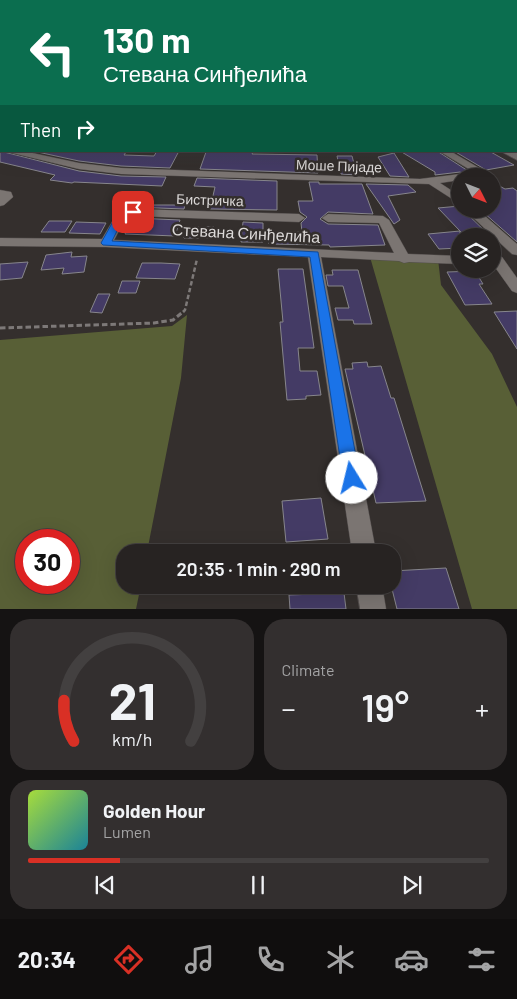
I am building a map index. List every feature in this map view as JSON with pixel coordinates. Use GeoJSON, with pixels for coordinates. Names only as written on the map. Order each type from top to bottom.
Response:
{"type":"FeatureCollection","features":[{"type":"Feature","properties":{"kind":"street","name":"Моше Пијаде"},"geometry":{"type":"LineString","coordinates":[[13,152],[79,166],[120,171],[431,181],[451,178]]}},
{"type":"Feature","properties":{"kind":"street","name":"Моше Пијаде"},"geometry":{"type":"LineString","coordinates":[[445,152],[475,168]]}},
{"type":"Feature","properties":{"kind":"street"},"geometry":{"type":"LineString","coordinates":[[431,181],[451,195]]}},
{"type":"Feature","properties":{"kind":"street"},"geometry":{"type":"LineString","coordinates":[[0,193],[7,194],[7,197],[0,203]]}},
{"type":"Feature","properties":{"kind":"street","name":"Бистричка"},"geometry":{"type":"LineString","coordinates":[[106,243],[120,218],[133,212],[299,218]]}},
{"type":"Feature","properties":{"kind":"street"},"geometry":{"type":"LineString","coordinates":[[328,218],[382,220],[404,259]]}},
{"type":"Feature","properties":{"kind":"street"},"geometry":{"type":"LineString","coordinates":[[480,218],[517,251]]}},
{"type":"Feature","properties":{"kind":"street","name":"Стевана Синђелића"},"geometry":{"type":"LineString","coordinates":[[0,242],[106,243],[451,260]]}},
{"type":"Feature","properties":{"kind":"street"},"geometry":{"type":"LineString","coordinates":[[314,254],[363,544]]}},
{"type":"Feature","properties":{"kind":"street"},"geometry":{"type":"LineString","coordinates":[[501,260],[517,260]]}},
{"type":"Feature","properties":{"kind":"street"},"geometry":{"type":"LineString","coordinates":[[501,268],[517,288]]}},
{"type":"Feature","properties":{"kind":"street"},"geometry":{"type":"LineString","coordinates":[[370,594],[373,609]]}},
{"type":"Feature","properties":{"kind":"path"},"geometry":{"type":"LineString","coordinates":[[0,328],[154,323],[173,320],[185,310],[199,247]]}},
{"type":"Feature","properties":{"kind":"green space"},"geometry":{"type":"Polygon","coordinates":[[[370,257],[438,259],[441,285],[492,354],[517,407],[517,609],[472,609],[370,257]]]}},
{"type":"Feature","properties":{"kind":"green space"},"geometry":{"type":"Polygon","coordinates":[[[187,315],[181,378],[149,544],[116,544],[116,594],[139,594],[136,609],[0,609],[0,340],[172,326],[187,315]]]}},
{"type":"Feature","properties":{"kind":"building"},"geometry":{"type":"Polygon","coordinates":[[[0,152],[4,152],[79,171],[121,176],[166,177],[162,186],[72,183],[50,180],[55,175],[0,162],[0,152]]]}},
{"type":"Feature","properties":{"kind":"building"},"geometry":{"type":"Polygon","coordinates":[[[38,152],[126,152],[124,155],[154,156],[156,152],[178,152],[170,168],[121,166],[79,161],[38,152]]]}},
{"type":"Feature","properties":{"kind":"building"},"geometry":{"type":"Polygon","coordinates":[[[206,152],[317,155],[318,173],[200,169],[206,152]]]}},
{"type":"Feature","properties":{"kind":"building"},"geometry":{"type":"Polygon","coordinates":[[[402,152],[439,152],[464,168],[451,168],[451,173],[435,175],[435,172],[402,152]]]}},
{"type":"Feature","properties":{"kind":"building"},"geometry":{"type":"Polygon","coordinates":[[[456,152],[491,152],[514,165],[483,168],[456,152]]]}},
{"type":"Feature","properties":{"kind":"building"},"geometry":{"type":"Polygon","coordinates":[[[394,153],[409,177],[390,176],[378,157],[394,153]]]}},
{"type":"Feature","properties":{"kind":"building"},"geometry":{"type":"Polygon","coordinates":[[[337,156],[352,156],[357,175],[341,174],[337,156]]]}},
{"type":"Feature","properties":{"kind":"building"},"geometry":{"type":"Polygon","coordinates":[[[197,178],[277,181],[277,210],[210,209],[215,187],[194,186],[197,178]]]}},
{"type":"Feature","properties":{"kind":"building"},"geometry":{"type":"Polygon","coordinates":[[[309,182],[319,182],[319,184],[362,184],[373,214],[328,212],[320,219],[328,224],[378,225],[385,245],[330,247],[329,245],[269,244],[269,232],[302,232],[301,223],[307,217],[300,212],[298,201],[313,201],[309,182]]]}},
{"type":"Feature","properties":{"kind":"building"},"geometry":{"type":"Polygon","coordinates":[[[366,184],[408,185],[416,192],[388,196],[400,220],[394,224],[366,184]]]}},
{"type":"Feature","properties":{"kind":"building"},"geometry":{"type":"Polygon","coordinates":[[[501,187],[505,189],[513,188],[517,191],[517,242],[490,218],[501,218],[501,187]]]}},
{"type":"Feature","properties":{"kind":"building"},"geometry":{"type":"Polygon","coordinates":[[[121,205],[185,205],[184,209],[133,207],[117,213],[121,205]]]}},
{"type":"Feature","properties":{"kind":"building"},"geometry":{"type":"Polygon","coordinates":[[[451,207],[451,218],[471,218],[482,228],[457,228],[438,208],[451,207]]]}},
{"type":"Feature","properties":{"kind":"building"},"geometry":{"type":"Polygon","coordinates":[[[132,219],[180,220],[175,236],[125,234],[132,219]]]}},
{"type":"Feature","properties":{"kind":"building"},"geometry":{"type":"Polygon","coordinates":[[[49,221],[72,221],[65,232],[41,232],[49,221]]]}},
{"type":"Feature","properties":{"kind":"building"},"geometry":{"type":"Polygon","coordinates":[[[76,222],[106,223],[100,234],[69,233],[76,222]]]}},
{"type":"Feature","properties":{"kind":"building"},"geometry":{"type":"Polygon","coordinates":[[[243,222],[263,223],[263,242],[241,242],[243,222]]]}},
{"type":"Feature","properties":{"kind":"building"},"geometry":{"type":"Polygon","coordinates":[[[187,227],[214,227],[212,238],[184,238],[187,227]]]}},
{"type":"Feature","properties":{"kind":"building"},"geometry":{"type":"Polygon","coordinates":[[[451,232],[451,248],[439,249],[428,234],[451,232]]]}},
{"type":"Feature","properties":{"kind":"building"},"geometry":{"type":"Polygon","coordinates":[[[72,252],[71,257],[87,256],[84,272],[62,274],[64,268],[41,270],[46,255],[72,252]]]}},
{"type":"Feature","properties":{"kind":"building"},"geometry":{"type":"Polygon","coordinates":[[[28,262],[22,278],[0,280],[0,264],[28,262]]]}},
{"type":"Feature","properties":{"kind":"building"},"geometry":{"type":"Polygon","coordinates":[[[142,263],[180,264],[175,279],[136,278],[142,263]]]}},
{"type":"Feature","properties":{"kind":"building"},"geometry":{"type":"Polygon","coordinates":[[[278,269],[303,269],[314,348],[298,348],[300,371],[317,371],[321,395],[306,396],[306,399],[287,400],[280,322],[283,322],[278,269]]]}},
{"type":"Feature","properties":{"kind":"building"},"geometry":{"type":"Polygon","coordinates":[[[332,270],[358,270],[372,324],[354,324],[353,320],[338,320],[335,308],[349,308],[343,286],[328,286],[326,275],[333,275],[332,270]]]}},
{"type":"Feature","properties":{"kind":"building"},"geometry":{"type":"Polygon","coordinates":[[[447,272],[451,272],[451,278],[479,278],[483,284],[479,284],[492,304],[465,305],[447,272]]]}},
{"type":"Feature","properties":{"kind":"building"},"geometry":{"type":"Polygon","coordinates":[[[122,281],[140,281],[136,293],[118,293],[122,281]]]}},
{"type":"Feature","properties":{"kind":"building"},"geometry":{"type":"Polygon","coordinates":[[[98,294],[110,294],[102,313],[90,312],[98,294]]]}},
{"type":"Feature","properties":{"kind":"building"},"geometry":{"type":"Polygon","coordinates":[[[517,311],[517,349],[494,312],[517,311]]]}},
{"type":"Feature","properties":{"kind":"building"},"geometry":{"type":"Polygon","coordinates":[[[367,362],[368,367],[381,366],[391,398],[394,398],[426,501],[376,503],[345,369],[353,369],[352,363],[367,362]]]}},
{"type":"Feature","properties":{"kind":"building"},"geometry":{"type":"Polygon","coordinates":[[[321,498],[328,539],[286,542],[282,501],[321,498]]]}},
{"type":"Feature","properties":{"kind":"building"},"geometry":{"type":"Polygon","coordinates":[[[446,568],[459,609],[397,609],[393,594],[401,594],[401,570],[446,568]]]}},
{"type":"Feature","properties":{"kind":"building"},"geometry":{"type":"Polygon","coordinates":[[[344,594],[346,609],[290,609],[289,595],[344,594]]]}},
{"type":"Feature","properties":{"kind":"route"},"geometry":{"type":"LineString","coordinates":[[133,212],[125,214],[120,218],[106,243],[314,254],[352,478]]}}]}
